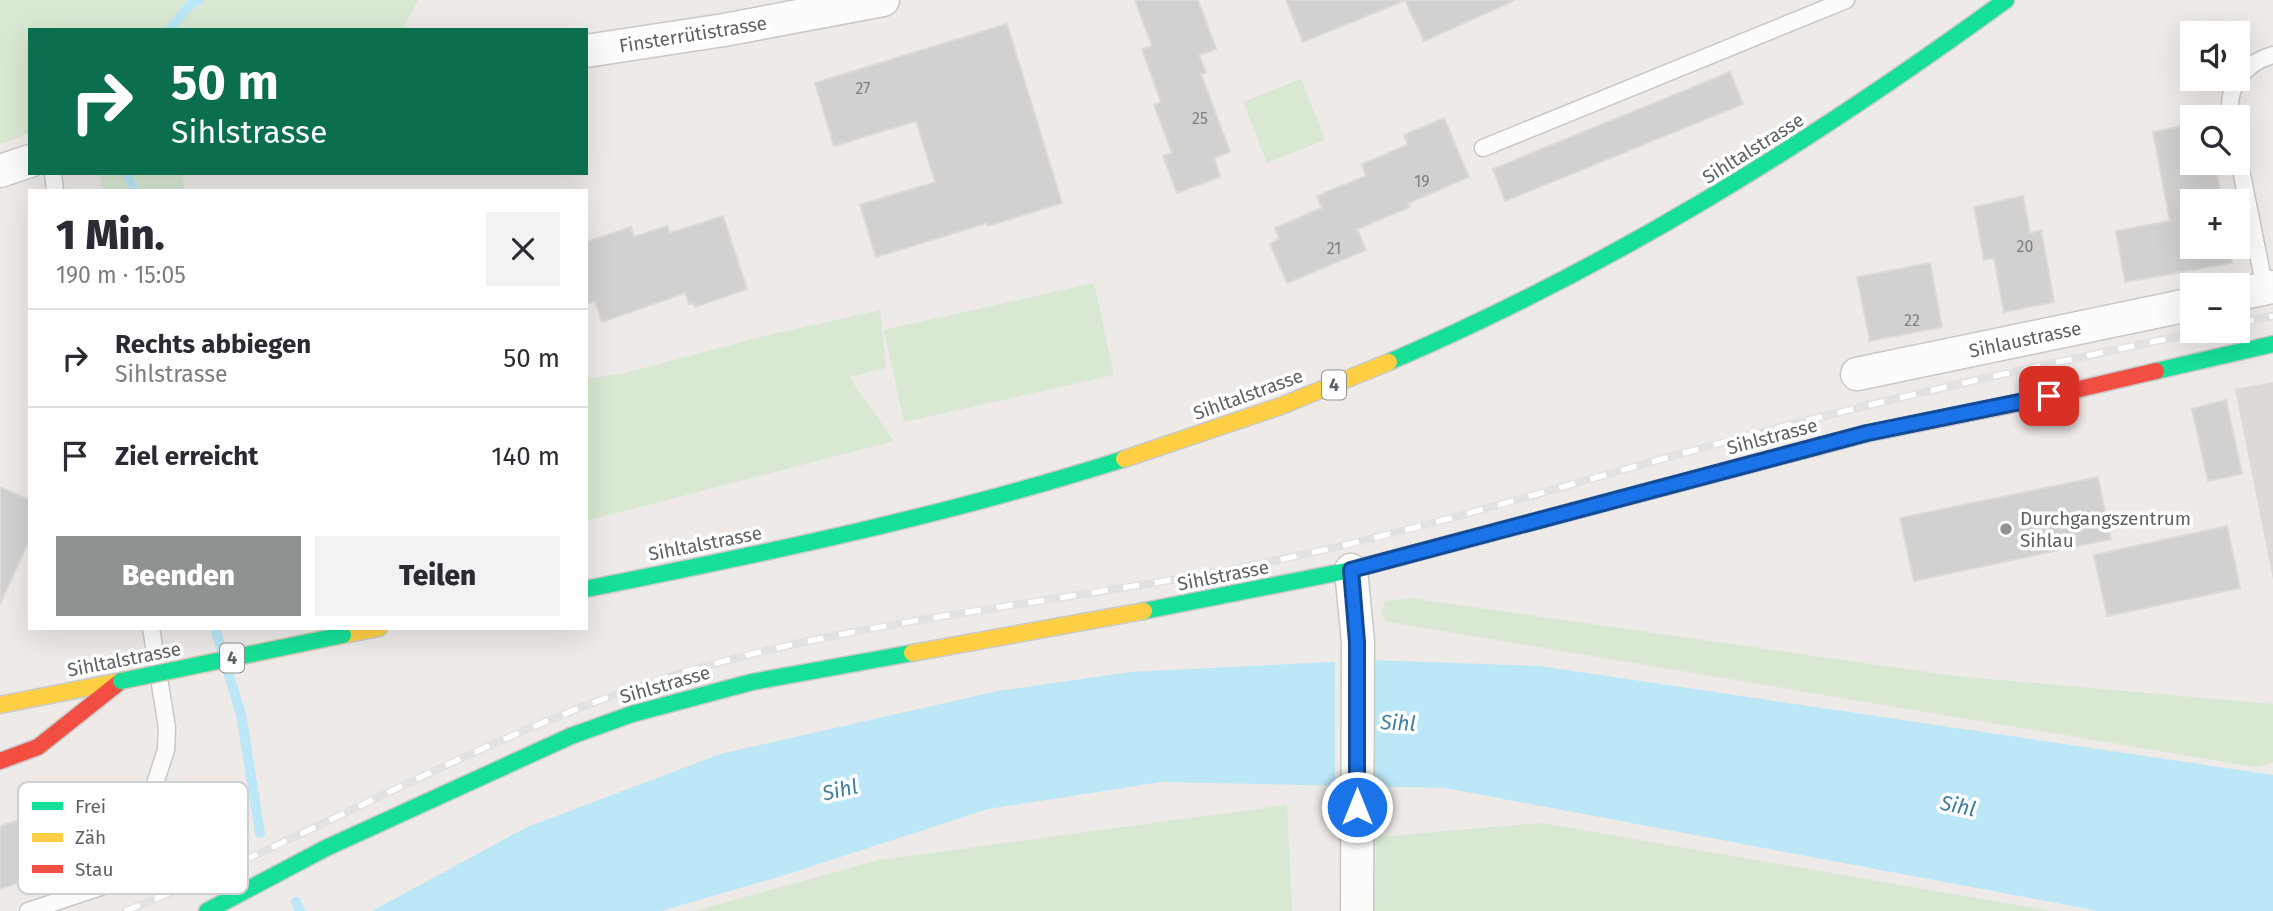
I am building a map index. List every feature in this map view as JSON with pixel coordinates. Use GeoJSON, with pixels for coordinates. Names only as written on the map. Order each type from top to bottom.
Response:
{"type":"FeatureCollection","features":[{"type":"Feature","properties":{"kind":"main road","name":"Sihltalstrasse"},"geometry":{"type":"LineString","coordinates":[[588,589],[758,554],[997,497],[1173,444],[1277,407],[1385,364],[1517,303],[1681,217],[1816,134],[2006,0]]}},
{"type":"Feature","properties":{"kind":"main road","name":"Sihlstrasse"},"geometry":{"type":"LineString","coordinates":[[248,889],[326,848],[571,736],[645,711],[752,682],[1195,602],[1351,570],[1867,433],[2024,401],[2273,344]]}},
{"type":"Feature","properties":{"kind":"main road","name":"Sihltalstrasse"},"geometry":{"type":"LineString","coordinates":[[0,705],[369,630]]}},
{"type":"Feature","properties":{"kind":"main road"},"geometry":{"type":"LineString","coordinates":[[0,761],[38,747],[121,681]]}},
{"type":"Feature","properties":{"kind":"main road"},"geometry":{"type":"LineString","coordinates":[[11,688],[57,694]]}},
{"type":"Feature","properties":{"kind":"main road","name":"Sihlstrasse"},"geometry":{"type":"LineString","coordinates":[[207,911],[239,894]]}},
{"type":"Feature","properties":{"kind":"street","name":"Finsterrütistrasse"},"geometry":{"type":"LineString","coordinates":[[588,51],[724,30],[883,0]]}},
{"type":"Feature","properties":{"kind":"street"},"geometry":{"type":"LineString","coordinates":[[0,171],[28,162]]}},
{"type":"Feature","properties":{"kind":"street","name":"Sihlaustrasse"},"geometry":{"type":"LineString","coordinates":[[1857,374],[2180,307]]}},
{"type":"Feature","properties":{"kind":"street"},"geometry":{"type":"LineString","coordinates":[[1351,570],[1357,642],[1357,900]]}},
{"type":"Feature","properties":{"kind":"lane"},"geometry":{"type":"LineString","coordinates":[[1483,148],[1846,0]]}},
{"type":"Feature","properties":{"kind":"lane"},"geometry":{"type":"LineString","coordinates":[[2229,105],[2234,86],[2246,68],[2273,55]]}},
{"type":"Feature","properties":{"kind":"lane"},"geometry":{"type":"LineString","coordinates":[[2241,175],[2259,290]]}},
{"type":"Feature","properties":{"kind":"lane"},"geometry":{"type":"LineString","coordinates":[[151,630],[167,729],[166,750],[156,782]]}},
{"type":"Feature","properties":{"kind":"lane"},"geometry":{"type":"LineString","coordinates":[[28,911],[80,894]]}},
{"type":"Feature","properties":{"kind":"shaded area"},"geometry":{"type":"Polygon","coordinates":[[[2273,382],[2273,580],[2235,389],[2273,382]]]}},
{"type":"Feature","properties":{"kind":"green space"},"geometry":{"type":"Polygon","coordinates":[[[0,0],[418,0],[403,28],[28,28],[28,134],[0,144],[0,0]]]}},
{"type":"Feature","properties":{"kind":"green space"},"geometry":{"type":"Polygon","coordinates":[[[1301,79],[1325,140],[1267,163],[1243,102],[1301,79]]]}},
{"type":"Feature","properties":{"kind":"green space"},"geometry":{"type":"Polygon","coordinates":[[[182,175],[185,189],[103,189],[100,176],[182,175]]]}},
{"type":"Feature","properties":{"kind":"green space"},"geometry":{"type":"Polygon","coordinates":[[[1094,283],[1114,375],[904,422],[884,330],[1094,283]]]}},
{"type":"Feature","properties":{"kind":"green space"},"geometry":{"type":"Polygon","coordinates":[[[880,310],[886,368],[849,377],[894,441],[588,520],[588,379],[621,374],[761,337],[880,310]]]}},
{"type":"Feature","properties":{"kind":"green space"},"geometry":{"type":"Polygon","coordinates":[[[1410,598],[1955,676],[2273,704],[2273,763],[2256,767],[1388,622],[1381,614],[1385,601],[1410,598]]]}},
{"type":"Feature","properties":{"kind":"green space"},"geometry":{"type":"Polygon","coordinates":[[[1287,805],[1292,911],[694,911],[879,860],[1287,805]]]}},
{"type":"Feature","properties":{"kind":"green space"},"geometry":{"type":"Polygon","coordinates":[[[1542,823],[2051,911],[1374,911],[1376,837],[1542,823]]]}},
{"type":"Feature","properties":{"kind":"water","name":"Sihl"},"geometry":{"type":"Polygon","coordinates":[[[1372,660],[1540,666],[2273,775],[2273,911],[2099,911],[1445,788],[1161,782],[988,809],[785,875],[661,911],[372,911],[525,828],[720,754],[998,691],[1130,672],[1372,660]]]}},
{"type":"Feature","properties":{"kind":"pier"},"geometry":{"type":"Polygon","coordinates":[[[1373,657],[1373,790],[1335,789],[1335,658],[1373,657]]]}},
{"type":"Feature","properties":{"kind":"building"},"geometry":{"type":"Polygon","coordinates":[[[1135,0],[1198,0],[1216,49],[1199,55],[1206,72],[1201,74],[1230,152],[1214,158],[1220,177],[1177,193],[1163,156],[1172,153],[1154,105],[1161,102],[1142,49],[1152,46],[1135,0]]]}},
{"type":"Feature","properties":{"kind":"building"},"geometry":{"type":"Polygon","coordinates":[[[1286,0],[1403,0],[1403,1],[1303,42],[1286,0]]]}},
{"type":"Feature","properties":{"kind":"building"},"geometry":{"type":"Polygon","coordinates":[[[1405,0],[1515,0],[1424,41],[1405,0]]]}},
{"type":"Feature","properties":{"kind":"building"},"geometry":{"type":"Polygon","coordinates":[[[1007,24],[1062,203],[876,257],[860,205],[935,182],[916,121],[834,146],[815,83],[1007,24]]]}},
{"type":"Feature","properties":{"kind":"building"},"geometry":{"type":"Polygon","coordinates":[[[1730,72],[1743,104],[1505,201],[1493,169],[1730,72]]]}},
{"type":"Feature","properties":{"kind":"building"},"geometry":{"type":"Polygon","coordinates":[[[1444,118],[1469,177],[1408,203],[1410,207],[1357,229],[1366,250],[1287,283],[1270,244],[1279,239],[1275,228],[1322,208],[1317,196],[1366,176],[1362,164],[1408,145],[1404,135],[1444,118]]]}},
{"type":"Feature","properties":{"kind":"building"},"geometry":{"type":"Polygon","coordinates":[[[2180,127],[2180,175],[2217,175],[2220,189],[2180,189],[2180,259],[2231,259],[2232,263],[2125,282],[2116,231],[2170,221],[2153,132],[2180,127]]]}},
{"type":"Feature","properties":{"kind":"building"},"geometry":{"type":"Polygon","coordinates":[[[2023,196],[2030,233],[2041,230],[2054,302],[2004,312],[1994,258],[1984,260],[1974,207],[2023,196]]]}},
{"type":"Feature","properties":{"kind":"building"},"geometry":{"type":"Polygon","coordinates":[[[723,216],[747,289],[695,307],[694,303],[689,304],[685,293],[602,322],[595,301],[588,303],[588,241],[631,227],[634,237],[667,226],[670,233],[723,216]]]}},
{"type":"Feature","properties":{"kind":"building"},"geometry":{"type":"Polygon","coordinates":[[[1930,263],[1942,327],[1870,341],[1857,277],[1930,263]]]}},
{"type":"Feature","properties":{"kind":"building"},"geometry":{"type":"Polygon","coordinates":[[[2226,400],[2242,474],[2208,481],[2192,409],[2226,400]]]}},
{"type":"Feature","properties":{"kind":"building","name":"Durchgangszentrum Sihlau"},"geometry":{"type":"Polygon","coordinates":[[[2098,477],[2111,539],[1914,581],[1900,518],[2098,477]]]}},
{"type":"Feature","properties":{"kind":"building"},"geometry":{"type":"Polygon","coordinates":[[[0,487],[28,499],[28,542],[0,604],[0,487]]]}},
{"type":"Feature","properties":{"kind":"building"},"geometry":{"type":"Polygon","coordinates":[[[2227,526],[2240,588],[2107,616],[2094,555],[2227,526]]]}},
{"type":"Feature","properties":{"kind":"building"},"geometry":{"type":"Polygon","coordinates":[[[18,820],[18,883],[0,889],[0,826],[18,820]]]}},
{"type":"Feature","properties":{"kind":"waterway"},"geometry":{"type":"LineString","coordinates":[[171,28],[192,3],[199,0]]}},
{"type":"Feature","properties":{"kind":"waterway"},"geometry":{"type":"LineString","coordinates":[[128,175],[133,189]]}},
{"type":"Feature","properties":{"kind":"waterway"},"geometry":{"type":"LineString","coordinates":[[216,630],[222,651]]}},
{"type":"Feature","properties":{"kind":"waterway"},"geometry":{"type":"LineString","coordinates":[[226,666],[241,714],[260,833]]}},
{"type":"Feature","properties":{"kind":"waterway"},"geometry":{"type":"LineString","coordinates":[[296,902],[300,911]]}},
{"type":"Feature","properties":{"kind":"railway"},"geometry":{"type":"LineString","coordinates":[[2250,321],[2273,316]]}},
{"type":"Feature","properties":{"kind":"railway"},"geometry":{"type":"LineString","coordinates":[[248,858],[520,732],[655,681],[735,658],[897,624],[1143,585],[1306,554],[1830,415],[2180,336]]}},
{"type":"Feature","properties":{"kind":"railway"},"geometry":{"type":"LineString","coordinates":[[125,911],[166,894]]}},
{"type":"Feature","properties":{"kind":"traffic: fast"},"geometry":{"type":"LineString","coordinates":[[1389,362],[1552,285],[1708,199],[1859,103],[2006,0]]}},
{"type":"Feature","properties":{"kind":"traffic: fast"},"geometry":{"type":"LineString","coordinates":[[2156,371],[2273,344]]}},
{"type":"Feature","properties":{"kind":"traffic: fast"},"geometry":{"type":"LineString","coordinates":[[1144,611],[1351,570],[1865,434]]}},
{"type":"Feature","properties":{"kind":"traffic: fast"},"geometry":{"type":"LineString","coordinates":[[588,589],[789,547],[924,515],[1124,459]]}},
{"type":"Feature","properties":{"kind":"traffic: fast"},"geometry":{"type":"LineString","coordinates":[[121,681],[343,635]]}},
{"type":"Feature","properties":{"kind":"traffic: fast"},"geometry":{"type":"LineString","coordinates":[[248,889],[326,848],[571,736],[632,714],[752,682],[912,653]]}},
{"type":"Feature","properties":{"kind":"traffic: fast"},"geometry":{"type":"LineString","coordinates":[[207,911],[239,894]]}},
{"type":"Feature","properties":{"kind":"traffic: slow"},"geometry":{"type":"LineString","coordinates":[[1124,459],[1281,406],[1389,362]]}},
{"type":"Feature","properties":{"kind":"traffic: slow"},"geometry":{"type":"LineString","coordinates":[[912,653],[1144,611]]}},
{"type":"Feature","properties":{"kind":"traffic: slow"},"geometry":{"type":"LineString","coordinates":[[343,635],[369,630]]}},
{"type":"Feature","properties":{"kind":"traffic: slow"},"geometry":{"type":"LineString","coordinates":[[0,705],[116,682]]}},
{"type":"Feature","properties":{"kind":"traffic: jam"},"geometry":{"type":"LineString","coordinates":[[1865,434],[2024,402],[2156,371]]}},
{"type":"Feature","properties":{"kind":"traffic: jam"},"geometry":{"type":"LineString","coordinates":[[0,761],[38,747],[121,681]]}},
{"type":"Feature","properties":{"kind":"place","name":"Durchgangszentrum Sihlau"},"geometry":{"type":"Point","coordinates":[2006,529]}},
{"type":"Feature","properties":{"kind":"route"},"geometry":{"type":"LineString","coordinates":[[1357,807],[1357,642],[1351,570],[1867,433],[2049,396]]}}]}
